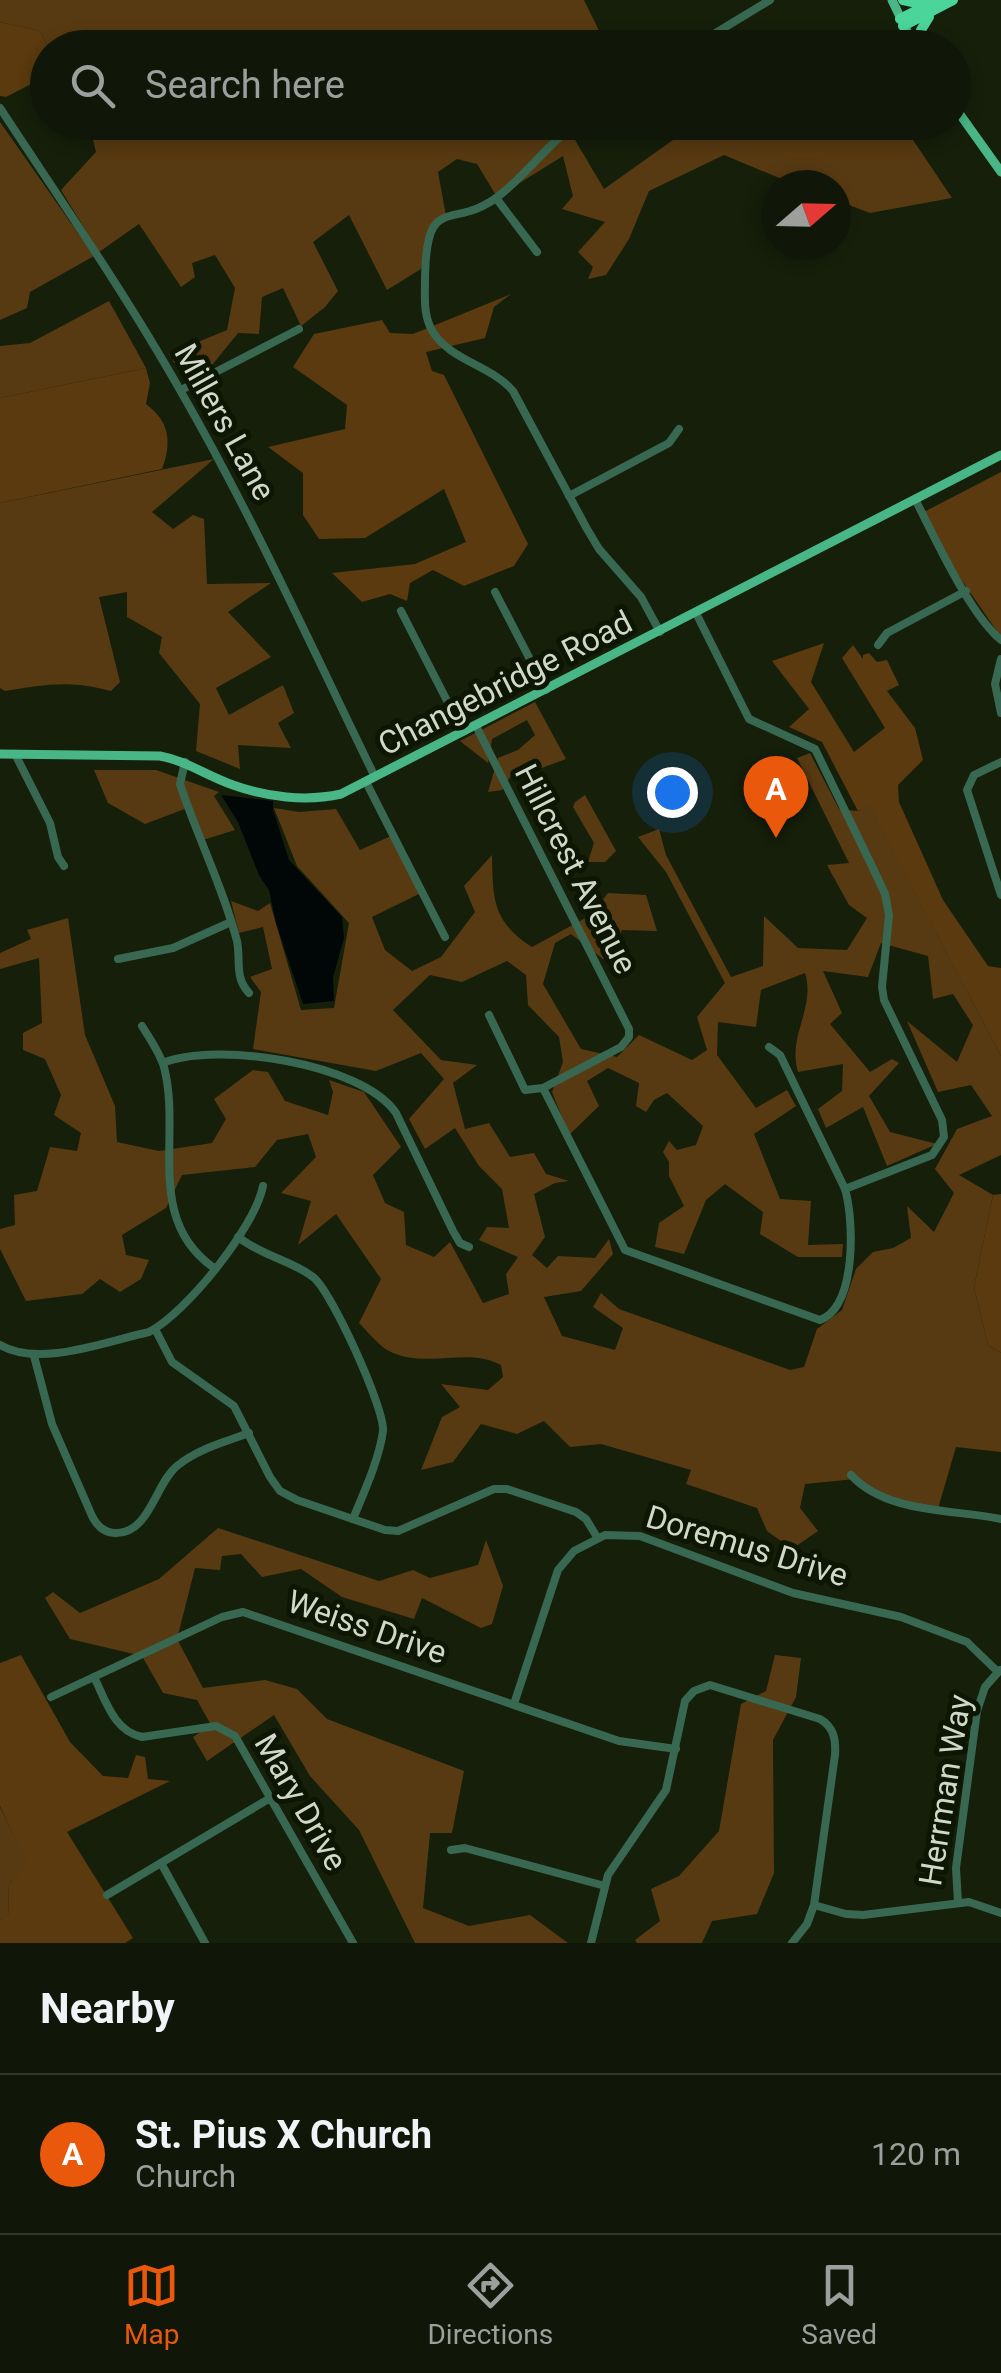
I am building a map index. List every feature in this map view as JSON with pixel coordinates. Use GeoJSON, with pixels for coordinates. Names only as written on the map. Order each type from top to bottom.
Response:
{"type":"FeatureCollection","features":[{"type":"Feature","properties":{"kind":"highway"},"geometry":{"type":"LineString","coordinates":[[903,0],[934,4],[952,0]]}},
{"type":"Feature","properties":{"kind":"highway"},"geometry":{"type":"LineString","coordinates":[[902,23],[934,4]]}},
{"type":"Feature","properties":{"kind":"highway"},"geometry":{"type":"LineString","coordinates":[[920,30],[934,4]]}},
{"type":"Feature","properties":{"kind":"main road"},"geometry":{"type":"LineString","coordinates":[[892,0],[906,30]]}},
{"type":"Feature","properties":{"kind":"main road"},"geometry":{"type":"LineString","coordinates":[[971,130],[1001,172]]}},
{"type":"Feature","properties":{"kind":"main road","name":"Changebridge Road"},"geometry":{"type":"LineString","coordinates":[[0,754],[143,754],[184,762],[233,785],[302,798],[340,794],[1001,455]]}},
{"type":"Feature","properties":{"kind":"street"},"geometry":{"type":"LineString","coordinates":[[721,30],[770,0]]}},
{"type":"Feature","properties":{"kind":"street","name":"Millers Lane"},"geometry":{"type":"LineString","coordinates":[[0,108],[108,270],[181,390],[266,553],[445,937]]}},
{"type":"Feature","properties":{"kind":"street"},"geometry":{"type":"LineString","coordinates":[[554,140],[496,198],[447,216],[430,230],[425,310],[440,340],[512,391],[599,549],[641,597],[660,632]]}},
{"type":"Feature","properties":{"kind":"street"},"geometry":{"type":"LineString","coordinates":[[496,198],[537,252]]}},
{"type":"Feature","properties":{"kind":"street"},"geometry":{"type":"LineString","coordinates":[[181,390],[299,329]]}},
{"type":"Feature","properties":{"kind":"street"},"geometry":{"type":"LineString","coordinates":[[570,496],[669,442],[679,430]]}},
{"type":"Feature","properties":{"kind":"street"},"geometry":{"type":"LineString","coordinates":[[915,499],[986,625],[1001,640]]}},
{"type":"Feature","properties":{"kind":"street"},"geometry":{"type":"LineString","coordinates":[[878,645],[888,633],[966,591]]}},
{"type":"Feature","properties":{"kind":"street"},"geometry":{"type":"LineString","coordinates":[[494,592],[546,690]]}},
{"type":"Feature","properties":{"kind":"street"},"geometry":{"type":"LineString","coordinates":[[401,611],[464,732]]}},
{"type":"Feature","properties":{"kind":"street"},"geometry":{"type":"LineString","coordinates":[[696,613],[749,719],[815,749],[872,864],[888,906],[890,928],[882,992],[942,1120],[944,1137],[932,1155],[845,1189]]}},
{"type":"Feature","properties":{"kind":"street"},"geometry":{"type":"LineString","coordinates":[[1001,659],[996,684],[1001,712]]}},
{"type":"Feature","properties":{"kind":"street","name":"Hillcrest Avenue"},"geometry":{"type":"LineString","coordinates":[[476,726],[629,1035],[622,1047],[543,1088]]}},
{"type":"Feature","properties":{"kind":"street"},"geometry":{"type":"LineString","coordinates":[[15,754],[50,822],[64,866]]}},
{"type":"Feature","properties":{"kind":"street"},"geometry":{"type":"LineString","coordinates":[[184,762],[181,788],[231,922],[241,985],[249,994]]}},
{"type":"Feature","properties":{"kind":"street"},"geometry":{"type":"LineString","coordinates":[[1001,762],[974,775],[967,790],[1001,895]]}},
{"type":"Feature","properties":{"kind":"street"},"geometry":{"type":"LineString","coordinates":[[118,959],[172,948],[231,922]]}},
{"type":"Feature","properties":{"kind":"street"},"geometry":{"type":"LineString","coordinates":[[489,1014],[525,1090],[543,1088],[626,1250],[820,1320],[834,1310],[846,1280],[852,1225],[845,1189],[780,1056],[769,1047]]}},
{"type":"Feature","properties":{"kind":"street"},"geometry":{"type":"LineString","coordinates":[[142,1026],[163,1063],[170,1193],[188,1245],[214,1268]]}},
{"type":"Feature","properties":{"kind":"street"},"geometry":{"type":"LineString","coordinates":[[163,1063],[198,1054],[272,1060],[325,1070],[364,1084],[382,1096],[396,1113],[453,1231],[460,1243],[469,1246]]}},
{"type":"Feature","properties":{"kind":"street"},"geometry":{"type":"LineString","coordinates":[[0,1346],[34,1356],[155,1329],[187,1303],[238,1237],[260,1206],[264,1186]]}},
{"type":"Feature","properties":{"kind":"street"},"geometry":{"type":"LineString","coordinates":[[238,1237],[259,1253],[306,1272],[325,1289],[379,1406],[382,1436],[353,1520]]}},
{"type":"Feature","properties":{"kind":"street"},"geometry":{"type":"LineString","coordinates":[[155,1329],[172,1362],[228,1399],[270,1477],[280,1491],[296,1500],[385,1530],[402,1530],[503,1488],[576,1512],[597,1538]]}},
{"type":"Feature","properties":{"kind":"street"},"geometry":{"type":"LineString","coordinates":[[34,1356],[52,1424],[92,1516],[104,1530],[121,1532],[133,1528],[176,1466],[199,1452],[249,1434]]}},
{"type":"Feature","properties":{"kind":"street"},"geometry":{"type":"LineString","coordinates":[[851,1475],[861,1485],[904,1502],[942,1512],[1001,1519]]}},
{"type":"Feature","properties":{"kind":"street","name":"Doremus Drive"},"geometry":{"type":"LineString","coordinates":[[514,1704],[558,1570],[574,1551],[597,1538],[640,1536],[793,1593],[901,1617],[967,1642],[999,1671]]}},
{"type":"Feature","properties":{"kind":"street","name":"Weiss Drive"},"geometry":{"type":"LineString","coordinates":[[50,1698],[222,1617],[243,1612],[619,1741],[676,1748]]}},
{"type":"Feature","properties":{"kind":"street","name":"Herrman Way"},"geometry":{"type":"LineString","coordinates":[[814,1904],[863,1915],[958,1902],[956,1868],[977,1711],[986,1687],[999,1671]]}},
{"type":"Feature","properties":{"kind":"street","name":"Mary Drive"},"geometry":{"type":"LineString","coordinates":[[94,1677],[120,1726],[134,1736],[216,1726],[228,1730],[240,1742],[352,1943]]}},
{"type":"Feature","properties":{"kind":"street"},"geometry":{"type":"LineString","coordinates":[[591,1943],[605,1886],[617,1860],[666,1790],[685,1701],[690,1693],[705,1686],[718,1686],[828,1724],[834,1735],[836,1750],[814,1904],[792,1943]]}},
{"type":"Feature","properties":{"kind":"street"},"geometry":{"type":"LineString","coordinates":[[107,1894],[272,1797]]}},
{"type":"Feature","properties":{"kind":"street"},"geometry":{"type":"LineString","coordinates":[[451,1850],[465,1848],[605,1886]]}},
{"type":"Feature","properties":{"kind":"street"},"geometry":{"type":"LineString","coordinates":[[161,1863],[205,1943]]}},
{"type":"Feature","properties":{"kind":"street"},"geometry":{"type":"LineString","coordinates":[[958,1902],[977,1903],[1001,1913]]}},
{"type":"Feature","properties":{"kind":"shaded area"},"geometry":{"type":"Polygon","coordinates":[[[0,0],[584,0],[599,30],[36,30],[0,22],[0,0]]]}},
{"type":"Feature","properties":{"kind":"shaded area"},"geometry":{"type":"Polygon","coordinates":[[[0,22],[36,30],[30,30],[30,85],[6,97],[0,96],[0,22]]]}},
{"type":"Feature","properties":{"kind":"shaded area"},"geometry":{"type":"Polygon","coordinates":[[[0,122],[94,256],[30,292],[27,308],[0,320],[0,122]]]}},
{"type":"Feature","properties":{"kind":"shaded area"},"geometry":{"type":"Polygon","coordinates":[[[93,140],[575,140],[604,189],[673,140],[913,140],[952,198],[870,213],[851,206],[851,170],[761,170],[724,155],[649,191],[629,239],[606,275],[588,279],[593,267],[578,252],[605,222],[562,209],[573,196],[563,156],[497,197],[477,164],[457,159],[438,172],[446,216],[432,224],[421,269],[387,290],[349,215],[313,242],[338,291],[325,307],[301,326],[283,288],[262,297],[259,334],[238,333],[208,370],[177,368],[169,354],[227,330],[235,288],[215,255],[192,263],[195,277],[181,287],[139,224],[99,252],[61,190],[96,152],[93,140]]]}},
{"type":"Feature","properties":{"kind":"shaded area"},"geometry":{"type":"Polygon","coordinates":[[[511,294],[494,307],[485,338],[426,352],[432,371],[444,375],[528,544],[514,566],[464,586],[433,570],[410,583],[407,601],[390,594],[362,602],[332,573],[415,564],[466,542],[444,489],[365,538],[319,539],[303,515],[303,473],[268,447],[345,429],[347,405],[293,367],[314,334],[382,320],[390,333],[413,334],[511,294]]]}},
{"type":"Feature","properties":{"kind":"shaded area"},"geometry":{"type":"Polygon","coordinates":[[[109,301],[146,368],[0,398],[0,346],[30,343],[109,301]]]}},
{"type":"Feature","properties":{"kind":"shaded area"},"geometry":{"type":"Polygon","coordinates":[[[146,368],[150,383],[146,404],[160,418],[167,433],[162,469],[0,503],[0,398],[146,368]]]}},
{"type":"Feature","properties":{"kind":"shaded area"},"geometry":{"type":"Polygon","coordinates":[[[214,459],[152,512],[173,529],[193,515],[204,519],[207,584],[271,583],[228,612],[271,657],[216,688],[229,715],[283,685],[294,713],[278,723],[291,748],[238,745],[240,769],[196,751],[200,704],[159,653],[162,637],[127,617],[127,592],[99,597],[120,682],[111,691],[70,684],[5,691],[0,688],[0,503],[214,459]]]}},
{"type":"Feature","properties":{"kind":"shaded area"},"geometry":{"type":"Polygon","coordinates":[[[1001,472],[1001,637],[920,514],[1001,472]]]}},
{"type":"Feature","properties":{"kind":"shaded area"},"geometry":{"type":"Polygon","coordinates":[[[824,643],[811,682],[854,752],[885,728],[842,658],[853,645],[863,659],[869,653],[877,662],[887,660],[899,685],[887,691],[915,728],[923,760],[898,785],[899,802],[943,900],[988,966],[1001,968],[1001,1056],[869,806],[858,811],[822,742],[789,727],[809,709],[772,661],[824,643]]]}},
{"type":"Feature","properties":{"kind":"shaded area"},"geometry":{"type":"Polygon","coordinates":[[[535,702],[566,759],[528,773],[515,769],[502,790],[488,792],[498,758],[518,750],[535,735],[527,720],[492,739],[488,763],[460,741],[535,702]]]}},
{"type":"Feature","properties":{"kind":"shaded area"},"geometry":{"type":"Polygon","coordinates":[[[810,753],[839,809],[858,811],[869,805],[1001,1056],[1001,1155],[959,1175],[993,1195],[974,1287],[988,1345],[1001,1353],[1001,1452],[956,1447],[937,1512],[869,1489],[855,1479],[805,1484],[800,1508],[818,1531],[792,1549],[767,1531],[757,1508],[686,1484],[691,1470],[601,1444],[570,1447],[544,1421],[517,1434],[481,1424],[453,1462],[421,1470],[442,1417],[460,1407],[441,1384],[488,1390],[503,1377],[501,1365],[474,1357],[403,1356],[385,1349],[359,1323],[381,1279],[336,1214],[298,1245],[311,1201],[281,1193],[316,1157],[308,1134],[277,1140],[255,1167],[182,1175],[166,1208],[122,1235],[126,1255],[149,1260],[141,1279],[120,1292],[100,1279],[82,1294],[26,1301],[0,1249],[0,1229],[15,1225],[14,1195],[37,1191],[50,1147],[77,1151],[81,1133],[54,1115],[61,1095],[45,1059],[23,1050],[23,1033],[42,1023],[39,958],[0,969],[0,953],[31,939],[27,930],[68,918],[85,1035],[115,1106],[117,1142],[159,1151],[212,1143],[226,1119],[214,1099],[253,1070],[268,1072],[285,1101],[328,1115],[333,1092],[329,1080],[364,1092],[401,1147],[373,1175],[385,1203],[404,1212],[406,1245],[434,1257],[450,1242],[483,1303],[509,1294],[506,1274],[518,1257],[479,1240],[487,1227],[509,1228],[502,1189],[479,1166],[455,1128],[425,1149],[409,1119],[444,1079],[421,1053],[376,1071],[253,1049],[261,992],[250,977],[272,969],[263,927],[239,933],[231,901],[258,911],[270,903],[301,1010],[334,1008],[349,923],[297,866],[274,808],[299,812],[336,809],[360,850],[393,835],[423,892],[372,917],[385,950],[412,971],[441,957],[475,912],[464,886],[492,855],[497,908],[509,928],[532,947],[591,915],[608,893],[646,895],[657,931],[622,930],[603,959],[571,934],[555,943],[543,984],[581,1049],[617,1057],[639,1035],[692,1060],[707,1050],[697,1017],[725,983],[666,872],[638,837],[659,829],[666,855],[731,977],[763,966],[764,916],[798,948],[847,950],[867,918],[849,905],[827,865],[849,863],[797,758],[810,753]],[[881,943],[868,977],[823,971],[842,1013],[830,1024],[870,1072],[892,1059],[899,1063],[869,1096],[890,1132],[937,1144],[887,1166],[863,1107],[826,1128],[818,1109],[842,1091],[843,1064],[798,1072],[796,1046],[807,998],[805,973],[761,990],[756,1027],[718,1022],[717,1055],[756,1108],[787,1090],[796,1106],[754,1134],[780,1199],[811,1201],[808,1245],[843,1244],[842,1257],[798,1257],[760,1234],[763,1212],[725,1184],[706,1200],[684,1254],[655,1247],[659,1223],[684,1206],[669,1176],[669,1162],[663,1152],[669,1141],[677,1150],[696,1145],[703,1126],[667,1093],[654,1100],[646,1112],[636,1106],[639,1083],[608,1068],[587,1081],[599,1106],[569,1135],[552,1092],[563,1062],[559,1037],[528,1005],[526,975],[507,961],[462,982],[430,975],[393,1010],[441,1060],[477,1065],[453,1083],[465,1129],[489,1123],[510,1157],[534,1153],[546,1174],[569,1181],[534,1194],[545,1237],[532,1255],[547,1268],[558,1256],[595,1258],[609,1239],[613,1254],[581,1291],[544,1297],[562,1336],[615,1350],[623,1328],[593,1307],[601,1293],[619,1309],[790,1370],[804,1367],[817,1329],[842,1310],[856,1269],[873,1252],[893,1248],[911,1238],[907,1206],[934,1232],[954,1193],[935,1169],[957,1129],[992,1116],[971,1085],[938,1092],[907,1021],[957,1062],[973,1025],[953,994],[933,999],[928,956],[881,943]]]}},
{"type":"Feature","properties":{"kind":"shaded area"},"geometry":{"type":"Polygon","coordinates":[[[94,770],[156,770],[219,792],[214,796],[235,830],[203,840],[190,807],[145,824],[108,803],[94,770]]]}},
{"type":"Feature","properties":{"kind":"shaded area"},"geometry":{"type":"Polygon","coordinates":[[[221,795],[273,801],[289,860],[342,917],[344,938],[333,977],[334,1001],[303,1004],[269,890],[221,795]]]}},
{"type":"Feature","properties":{"kind":"shaded area"},"geometry":{"type":"Polygon","coordinates":[[[585,795],[616,851],[605,862],[588,862],[594,843],[573,807],[585,795]]]}},
{"type":"Feature","properties":{"kind":"shaded area"},"geometry":{"type":"Polygon","coordinates":[[[1001,1194],[1001,1353],[988,1345],[974,1287],[993,1195],[1001,1194]]]}},
{"type":"Feature","properties":{"kind":"shaded area"},"geometry":{"type":"Polygon","coordinates":[[[218,1528],[379,1581],[413,1570],[430,1578],[478,1565],[486,1540],[503,1586],[492,1624],[481,1628],[422,1598],[414,1619],[342,1597],[301,1569],[262,1577],[241,1554],[222,1556],[220,1570],[195,1568],[177,1639],[203,1688],[265,1680],[297,1689],[327,1719],[464,1771],[452,1833],[430,1833],[423,1908],[469,1926],[530,1915],[568,1943],[415,1943],[359,1830],[310,1776],[274,1715],[207,1761],[193,1737],[211,1725],[197,1700],[163,1693],[142,1656],[70,1639],[45,1598],[53,1592],[80,1613],[159,1579],[218,1528]]]}},
{"type":"Feature","properties":{"kind":"shaded area"},"geometry":{"type":"Polygon","coordinates":[[[21,1655],[70,1742],[103,1776],[128,1778],[136,1755],[145,1757],[148,1779],[170,1781],[67,1832],[133,1938],[125,1943],[0,1943],[0,1920],[8,1915],[9,1884],[26,1863],[0,1806],[0,1663],[21,1655]]]}},
{"type":"Feature","properties":{"kind":"shaded area"},"geometry":{"type":"Polygon","coordinates":[[[775,1655],[801,1658],[796,1697],[773,1740],[774,1873],[757,1914],[712,1921],[702,1943],[637,1943],[635,1940],[660,1921],[651,1889],[679,1876],[719,1831],[741,1704],[766,1691],[775,1655]]]}},
{"type":"Feature","properties":{"kind":"shaded area"},"geometry":{"type":"Polygon","coordinates":[[[0,1807],[27,1863],[9,1884],[8,1916],[0,1920],[0,1807]]]}},
{"type":"Feature","properties":{"kind":"place","name":"St. Pius X Church"},"geometry":{"type":"Point","coordinates":[776,838]}}]}
